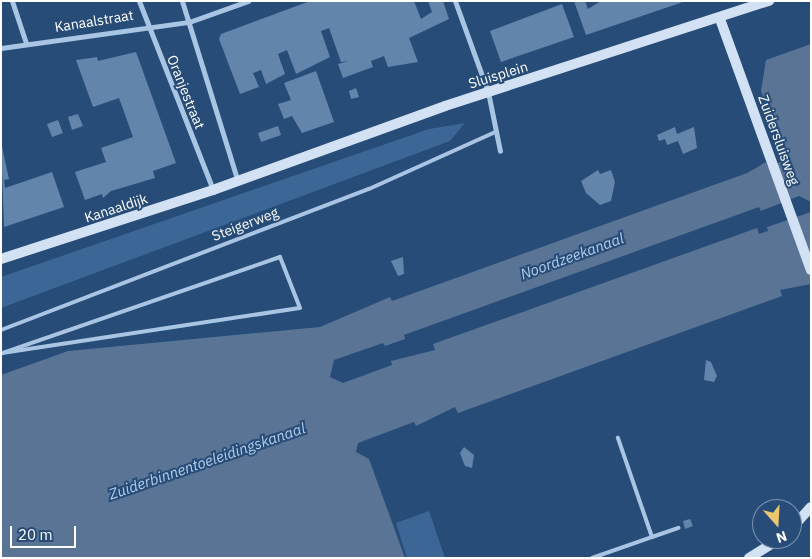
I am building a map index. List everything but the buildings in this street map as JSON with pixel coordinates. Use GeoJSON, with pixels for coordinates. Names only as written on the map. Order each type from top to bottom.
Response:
{"type":"FeatureCollection","features":[{"type":"Feature","properties":{"kind":"street"},"geometry":{"type":"LineString","coordinates":[[12,1],[26,43]]}},
{"type":"Feature","properties":{"kind":"street","name":"Oranjestraat"},"geometry":{"type":"LineString","coordinates":[[139,1],[213,190]]}},
{"type":"Feature","properties":{"kind":"street","name":"Oranjestraat"},"geometry":{"type":"LineString","coordinates":[[182,1],[237,179]]}},
{"type":"Feature","properties":{"kind":"street","name":"Kanaalstraat"},"geometry":{"type":"LineString","coordinates":[[1,48],[147,24],[189,22],[248,1]]}},
{"type":"Feature","properties":{"kind":"street"},"geometry":{"type":"LineString","coordinates":[[455,1],[488,92],[500,151]]}},
{"type":"Feature","properties":{"kind":"street","name":"Sluisplein"},"geometry":{"type":"LineString","coordinates":[[237,179],[488,92],[720,19],[769,1]]}},
{"type":"Feature","properties":{"kind":"street","name":"Zuidersluisweg"},"geometry":{"type":"LineString","coordinates":[[720,19],[811,270]]}},
{"type":"Feature","properties":{"kind":"street","name":"Kanaaldijk"},"geometry":{"type":"LineString","coordinates":[[1,259],[213,190],[237,179]]}},
{"type":"Feature","properties":{"kind":"street"},"geometry":{"type":"LineString","coordinates":[[802,517],[811,507]]}},
{"type":"Feature","properties":{"kind":"street"},"geometry":{"type":"LineString","coordinates":[[749,558],[763,549]]}},
{"type":"Feature","properties":{"kind":"lane","name":"Steigerweg"},"geometry":{"type":"LineString","coordinates":[[1,330],[369,189],[495,132]]}},
{"type":"Feature","properties":{"kind":"lane"},"geometry":{"type":"LineString","coordinates":[[280,257],[300,308],[69,342],[2,353],[280,257]]}},
{"type":"Feature","properties":{"kind":"lane"},"geometry":{"type":"LineString","coordinates":[[618,438],[652,537]]}},
{"type":"Feature","properties":{"kind":"lane"},"geometry":{"type":"LineString","coordinates":[[592,558],[678,528]]}},
{"type":"Feature","properties":{"kind":"shaded area"},"geometry":{"type":"Polygon","coordinates":[[[465,123],[450,141],[1,308],[1,277],[429,129],[465,123]]]}},
{"type":"Feature","properties":{"kind":"shaded area"},"geometry":{"type":"Polygon","coordinates":[[[429,511],[445,558],[407,558],[396,523],[429,511]]]}},
{"type":"Feature","properties":{"kind":"water"},"geometry":{"type":"Polygon","coordinates":[[[811,44],[811,202],[799,196],[761,211],[759,207],[404,335],[405,339],[385,346],[383,343],[334,360],[330,377],[343,383],[392,365],[391,361],[435,350],[433,344],[757,228],[759,234],[768,231],[767,227],[811,212],[811,284],[780,290],[782,296],[458,413],[455,407],[416,426],[414,422],[358,443],[356,452],[369,459],[405,558],[1,558],[1,375],[68,351],[320,327],[390,297],[392,301],[747,173],[766,162],[768,167],[786,160],[761,91],[766,60],[811,44]]]}},
{"type":"Feature","properties":{"kind":"water label","name":"Noordzeekanaal"},"geometry":{"type":"Point","coordinates":[572,256]}},
{"type":"Feature","properties":{"kind":"water label","name":"Zuiderbinnentoeleidingskanaal"},"geometry":{"type":"Point","coordinates":[207,461]}}]}
